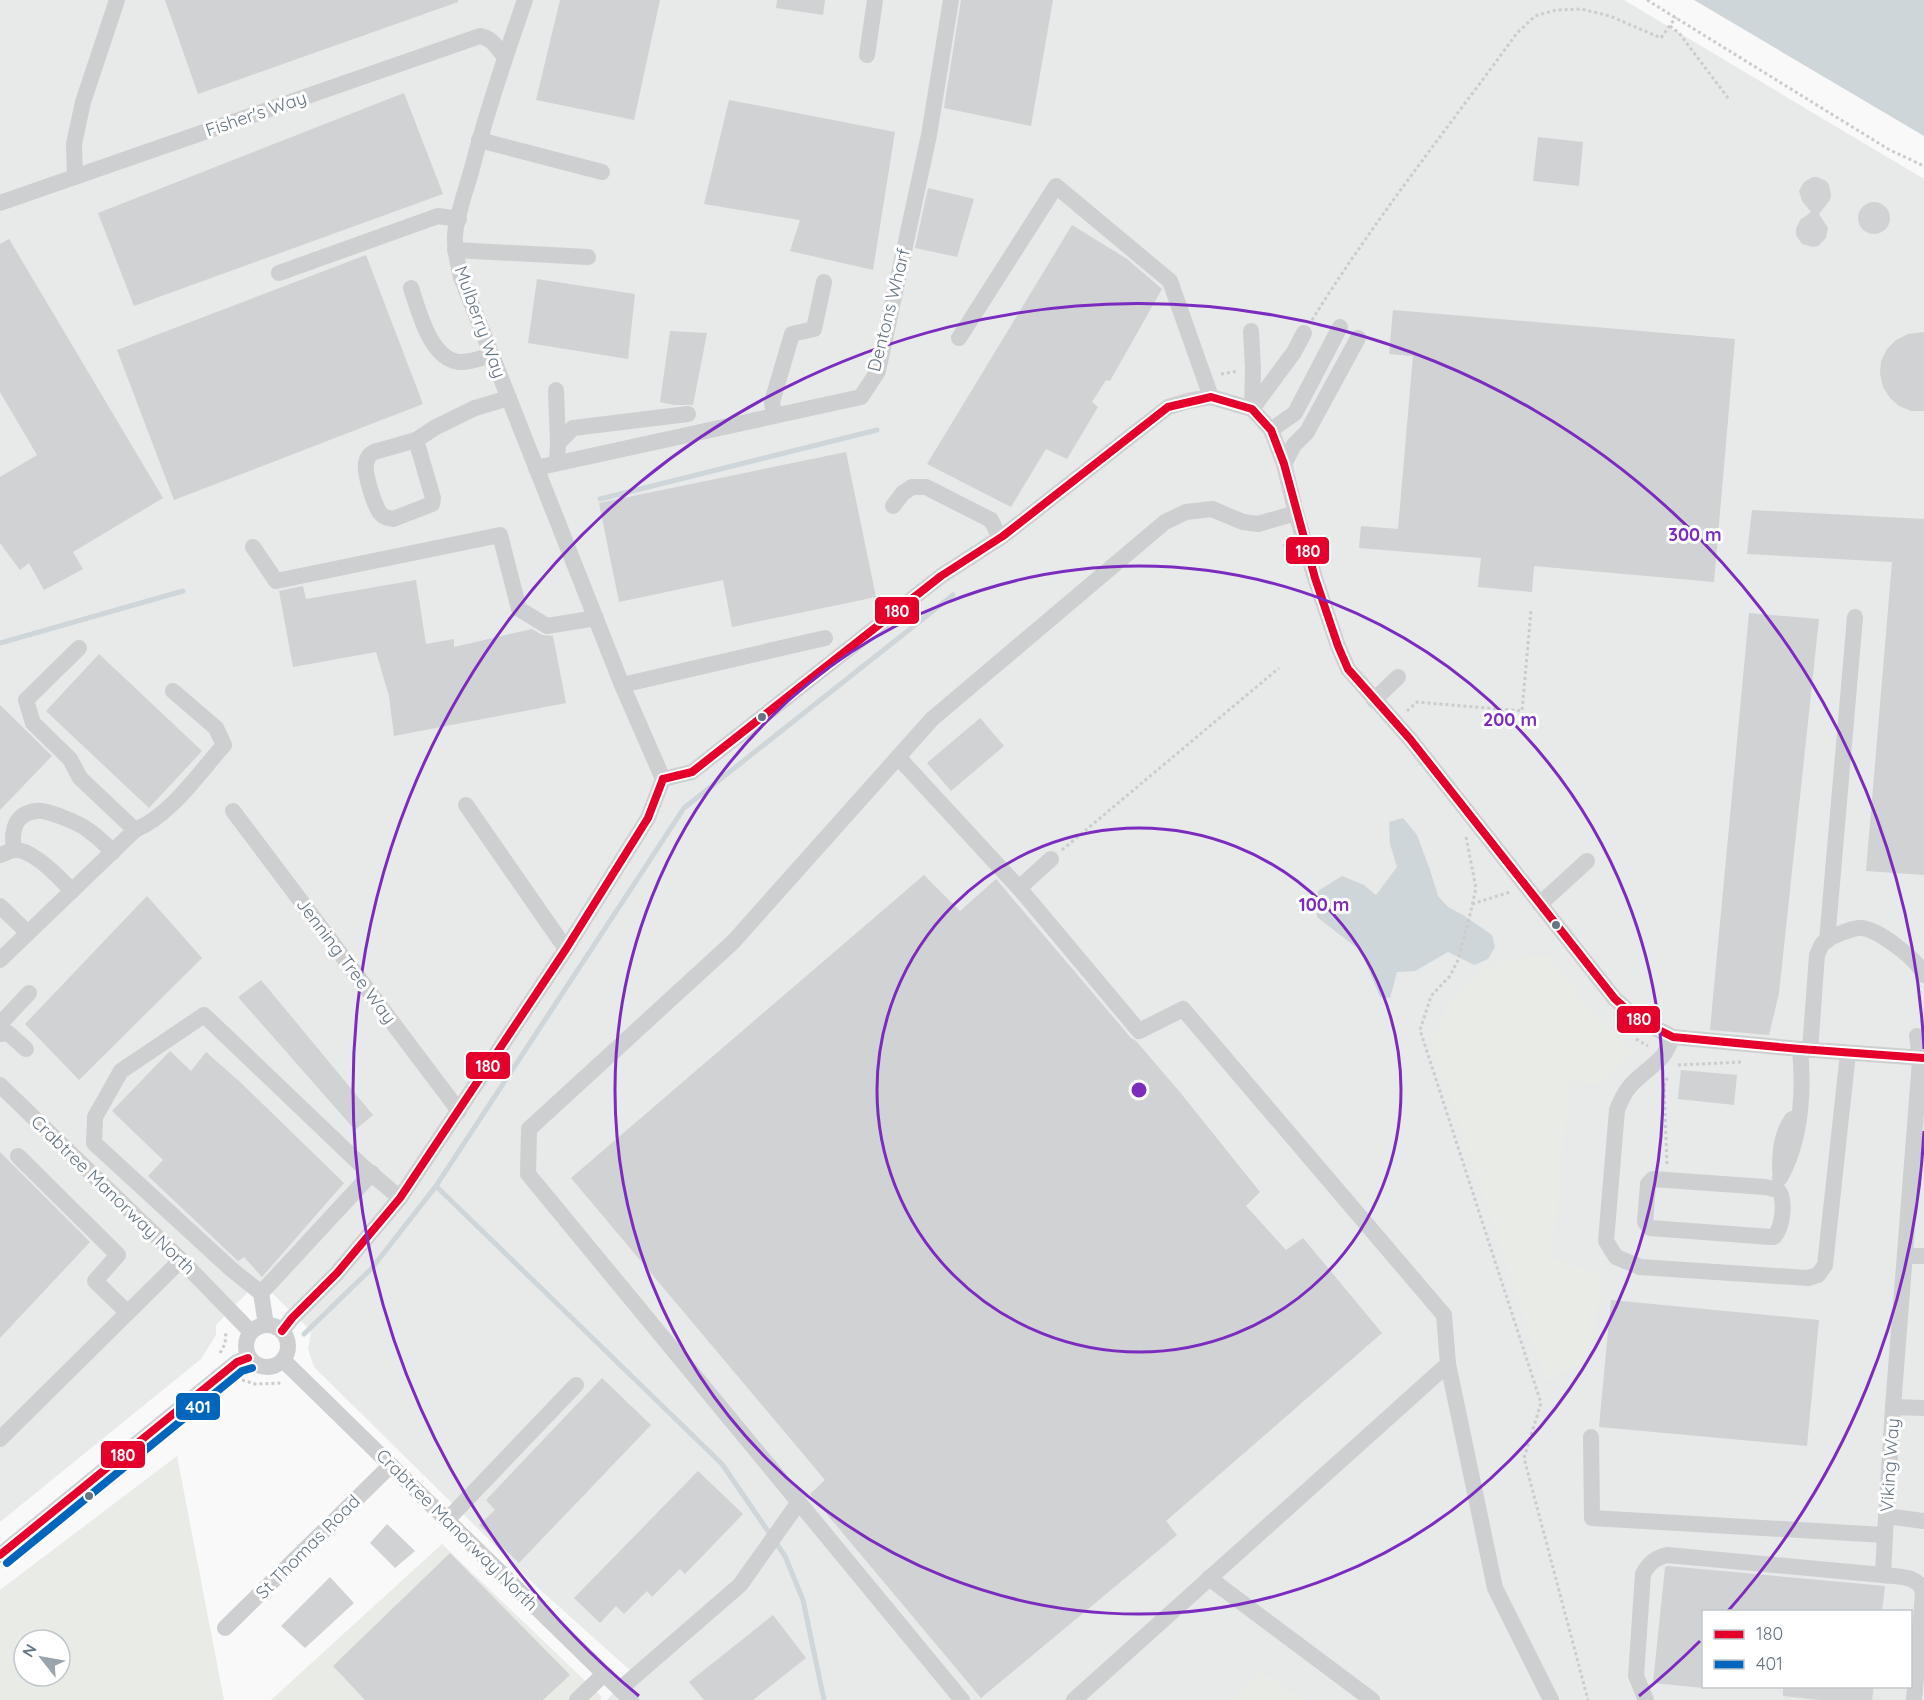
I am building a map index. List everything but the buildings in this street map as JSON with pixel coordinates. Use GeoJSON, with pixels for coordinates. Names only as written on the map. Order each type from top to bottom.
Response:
{"type":"FeatureCollection","features":[{"type":"Feature","properties":{"kind":"street"},"geometry":{"type":"LineString","coordinates":[[75,177],[74,144],[83,102],[117,0]]}},
{"type":"Feature","properties":{"kind":"street","name":"Mulberry Way"},"geometry":{"type":"LineString","coordinates":[[525,0],[479,140],[455,234],[455,250],[460,277],[622,685],[663,779]]}},
{"type":"Feature","properties":{"kind":"street"},"geometry":{"type":"LineString","coordinates":[[867,55],[875,0]]}},
{"type":"Feature","properties":{"kind":"street","name":"Dentons Wharf"},"geometry":{"type":"LineString","coordinates":[[536,468],[861,397],[878,371],[929,135],[951,0]]}},
{"type":"Feature","properties":{"kind":"street","name":"Fisher's Way"},"geometry":{"type":"LineString","coordinates":[[0,203],[480,36],[487,37],[493,42],[505,57]]}},
{"type":"Feature","properties":{"kind":"street"},"geometry":{"type":"LineString","coordinates":[[479,140],[602,172]]}},
{"type":"Feature","properties":{"kind":"street"},"geometry":{"type":"LineString","coordinates":[[959,338],[1056,186],[1170,281],[1211,397]]}},
{"type":"Feature","properties":{"kind":"street"},"geometry":{"type":"LineString","coordinates":[[279,273],[438,216],[459,219]]}},
{"type":"Feature","properties":{"kind":"street"},"geometry":{"type":"LineString","coordinates":[[455,250],[588,257]]}},
{"type":"Feature","properties":{"kind":"street"},"geometry":{"type":"LineString","coordinates":[[774,416],[772,402],[792,334],[814,329],[824,282]]}},
{"type":"Feature","properties":{"kind":"street"},"geometry":{"type":"LineString","coordinates":[[411,288],[426,332],[436,348],[449,359],[459,362],[470,361],[492,355]]}},
{"type":"Feature","properties":{"kind":"street"},"geometry":{"type":"LineString","coordinates":[[1271,430],[1295,413],[1340,327]]}},
{"type":"Feature","properties":{"kind":"street"},"geometry":{"type":"LineString","coordinates":[[1251,331],[1252,409]]}},
{"type":"Feature","properties":{"kind":"street"},"geometry":{"type":"LineString","coordinates":[[1252,409],[1294,352],[1304,333]]}},
{"type":"Feature","properties":{"kind":"street"},"geometry":{"type":"LineString","coordinates":[[1284,464],[1294,445],[1307,432],[1358,338]]}},
{"type":"Feature","properties":{"kind":"street"},"geometry":{"type":"LineString","coordinates":[[556,390],[557,464]]}},
{"type":"Feature","properties":{"kind":"street"},"geometry":{"type":"LineString","coordinates":[[372,1173],[261,1293],[258,1328],[245,1344],[248,1358],[260,1367],[270,1368],[283,1360],[288,1343],[282,1331],[337,1273],[400,1198],[566,949],[648,818],[663,779],[692,772],[941,576],[1000,538],[1168,407],[1188,400],[1211,397],[1252,409],[1271,430],[1284,464],[1315,578],[1348,669],[1410,739],[1615,999],[1639,1020],[1673,1037],[1805,1050],[1922,1058]]}},
{"type":"Feature","properties":{"kind":"street"},"geometry":{"type":"LineString","coordinates":[[416,440],[433,498],[432,504],[393,519],[387,518],[381,515],[373,497],[366,464],[369,455],[416,440],[436,427],[476,408],[508,398]]}},
{"type":"Feature","properties":{"kind":"street"},"geometry":{"type":"LineString","coordinates":[[558,443],[573,428],[688,414]]}},
{"type":"Feature","properties":{"kind":"street"},"geometry":{"type":"LineString","coordinates":[[893,506],[903,493],[912,487],[926,487],[991,519],[1000,538]]}},
{"type":"Feature","properties":{"kind":"street"},"geometry":{"type":"LineString","coordinates":[[962,1700],[528,1174],[529,1129],[733,942],[932,719],[1165,522],[1186,512],[1212,509],[1243,522],[1258,524],[1296,513]]}},
{"type":"Feature","properties":{"kind":"street"},"geometry":{"type":"LineString","coordinates":[[253,547],[276,581],[500,535],[519,609],[547,626],[596,618]]}},
{"type":"Feature","properties":{"kind":"street"},"geometry":{"type":"LineString","coordinates":[[1827,941],[1855,617]]}},
{"type":"Feature","properties":{"kind":"street"},"geometry":{"type":"LineString","coordinates":[[622,685],[825,638]]}},
{"type":"Feature","properties":{"kind":"street"},"geometry":{"type":"LineString","coordinates":[[79,648],[26,700],[29,712],[33,723],[70,759],[80,778],[135,830]]}},
{"type":"Feature","properties":{"kind":"street"},"geometry":{"type":"LineString","coordinates":[[1374,700],[1398,677]]}},
{"type":"Feature","properties":{"kind":"street"},"geometry":{"type":"LineString","coordinates":[[0,960],[135,830],[150,824],[169,807],[224,745],[216,728],[173,691]]}},
{"type":"Feature","properties":{"kind":"street"},"geometry":{"type":"LineString","coordinates":[[898,757],[1019,888],[1139,1031],[1183,1009],[1444,1314],[1448,1364],[1496,1588],[1549,1700]]}},
{"type":"Feature","properties":{"kind":"street"},"geometry":{"type":"LineString","coordinates":[[466,805],[566,949]]}},
{"type":"Feature","properties":{"kind":"street"},"geometry":{"type":"LineString","coordinates":[[72,891],[50,867],[24,852],[7,852],[15,826],[21,817],[37,810],[67,818],[87,829],[113,852]]}},
{"type":"Feature","properties":{"kind":"street","name":"Jenning Tree Way"},"geometry":{"type":"LineString","coordinates":[[233,811],[459,1111]]}},
{"type":"Feature","properties":{"kind":"street"},"geometry":{"type":"LineString","coordinates":[[1019,888],[1051,860]]}},
{"type":"Feature","properties":{"kind":"street"},"geometry":{"type":"LineString","coordinates":[[1540,904],[1587,861]]}},
{"type":"Feature","properties":{"kind":"street"},"geometry":{"type":"LineString","coordinates":[[0,906],[28,933]]}},
{"type":"Feature","properties":{"kind":"street"},"geometry":{"type":"LineString","coordinates":[[1779,1184],[1765,1187],[1653,1179],[1648,1184],[1645,1222],[1650,1228],[1774,1236],[1779,1230],[1782,1197],[1779,1184],[1780,1155],[1785,1129],[1801,1106],[1805,1050],[1817,956],[1823,943],[1842,933],[1861,928],[1881,936],[1899,948],[1922,970],[1924,975]]}},
{"type":"Feature","properties":{"kind":"street"},"geometry":{"type":"LineString","coordinates":[[0,1024],[28,993]]}},
{"type":"Feature","properties":{"kind":"street"},"geometry":{"type":"LineString","coordinates":[[261,1293],[231,1269],[94,1143],[95,1116],[121,1071],[204,1015],[400,1198]]}},
{"type":"Feature","properties":{"kind":"street"},"geometry":{"type":"LineString","coordinates":[[0,1034],[8,1033],[26,1049]]}},
{"type":"Feature","properties":{"kind":"street","name":"Viking Way"},"geometry":{"type":"LineString","coordinates":[[1591,1437],[1592,1518],[1885,1535],[1906,1256],[1918,1183],[1922,1058],[1917,1036]]}},
{"type":"Feature","properties":{"kind":"street"},"geometry":{"type":"LineString","coordinates":[[1673,1037],[1663,1057],[1633,1081],[1623,1094],[1617,1110],[1606,1241],[1616,1257],[1640,1268],[1808,1278],[1818,1275],[1826,1265],[1848,1053]]}},
{"type":"Feature","properties":{"kind":"street","name":"Crabtree Manorway North"},"geometry":{"type":"LineString","coordinates":[[0,1085],[181,1260],[258,1328],[276,1326],[282,1331]]}},
{"type":"Feature","properties":{"kind":"street"},"geometry":{"type":"LineString","coordinates":[[18,1156],[118,1255],[95,1281],[127,1312]]}},
{"type":"Feature","properties":{"kind":"street"},"geometry":{"type":"LineString","coordinates":[[1906,1256],[1924,1256]]}},
{"type":"Feature","properties":{"kind":"street"},"geometry":{"type":"LineString","coordinates":[[0,1439],[181,1260]]}},
{"type":"Feature","properties":{"kind":"street"},"geometry":{"type":"LineString","coordinates":[[0,1555],[237,1362],[248,1358]]}},
{"type":"Feature","properties":{"kind":"street","name":"Crabtree Manorway North"},"geometry":{"type":"LineString","coordinates":[[283,1360],[626,1695]]}},
{"type":"Feature","properties":{"kind":"street"},"geometry":{"type":"LineString","coordinates":[[1074,1700],[1448,1364]]}},
{"type":"Feature","properties":{"kind":"street"},"geometry":{"type":"LineString","coordinates":[[447,1520],[576,1385]]}},
{"type":"Feature","properties":{"kind":"street"},"geometry":{"type":"LineString","coordinates":[[1893,1407],[1924,1408]]}},
{"type":"Feature","properties":{"kind":"street","name":"St Thomas Road"},"geometry":{"type":"LineString","coordinates":[[225,1629],[391,1465]]}},
{"type":"Feature","properties":{"kind":"street"},"geometry":{"type":"LineString","coordinates":[[626,1695],[740,1586],[799,1502]]}},
{"type":"Feature","properties":{"kind":"street"},"geometry":{"type":"LineString","coordinates":[[1886,1516],[1924,1521]]}},
{"type":"Feature","properties":{"kind":"street"},"geometry":{"type":"LineString","coordinates":[[1883,1575],[1885,1535]]}},
{"type":"Feature","properties":{"kind":"street"},"geometry":{"type":"LineString","coordinates":[[1646,1700],[1636,1676],[1643,1574],[1647,1566],[1667,1555],[1883,1575],[1914,1580],[1923,1588],[1914,1700]]}},
{"type":"Feature","properties":{"kind":"street"},"geometry":{"type":"LineString","coordinates":[[1209,1578],[1372,1700]]}},
{"type":"Feature","properties":{"kind":"street"},"geometry":{"type":"LineString","coordinates":[[577,1700],[604,1674]]}},
{"type":"Feature","properties":{"kind":"path"},"geometry":{"type":"LineString","coordinates":[[1647,0],[1888,149],[1924,166]]}},
{"type":"Feature","properties":{"kind":"path"},"geometry":{"type":"LineString","coordinates":[[1304,333],[1378,222],[1517,33],[1534,16],[1556,10],[1581,9],[1611,16],[1661,38],[1676,17]]}},
{"type":"Feature","properties":{"kind":"path"},"geometry":{"type":"LineString","coordinates":[[1670,26],[1679,33],[1728,98]]}},
{"type":"Feature","properties":{"kind":"path"},"geometry":{"type":"LineString","coordinates":[[1395,723],[1417,702],[1522,711],[1531,611]]}},
{"type":"Feature","properties":{"kind":"path"},"geometry":{"type":"LineString","coordinates":[[1051,860],[1279,668]]}},
{"type":"Feature","properties":{"kind":"path"},"geometry":{"type":"LineString","coordinates":[[1466,832],[1476,888],[1470,915],[1458,960],[1450,976],[1431,996],[1420,1030],[1541,1403],[1524,1458],[1588,1700]]}},
{"type":"Feature","properties":{"kind":"path"},"geometry":{"type":"LineString","coordinates":[[1472,904],[1515,891]]}},
{"type":"Feature","properties":{"kind":"path"},"geometry":{"type":"LineString","coordinates":[[1638,1040],[1652,1048]]}},
{"type":"Feature","properties":{"kind":"path"},"geometry":{"type":"LineString","coordinates":[[1684,1064],[1751,1062]]}},
{"type":"Feature","properties":{"kind":"path"},"geometry":{"type":"LineString","coordinates":[[1666,1180],[1664,1086],[1668,1076]]}},
{"type":"Feature","properties":{"kind":"path"},"geometry":{"type":"LineString","coordinates":[[220,1353],[225,1344],[227,1332],[224,1326]]}},
{"type":"Feature","properties":{"kind":"path"},"geometry":{"type":"LineString","coordinates":[[244,1382],[282,1383]]}},
{"type":"Feature","properties":{"kind":"shaded area"},"geometry":{"type":"Polygon","coordinates":[[[0,0],[1624,0],[1924,179],[1924,1700],[607,1700],[632,1672],[537,1587],[314,1367],[308,1349],[311,1331],[271,1292],[248,1292],[216,1325],[216,1335],[201,1359],[0,1522],[0,0]]]}},
{"type":"Feature","properties":{"kind":"shaded area"},"geometry":{"type":"Polygon","coordinates":[[[1694,0],[1924,0],[1924,136],[1694,0]]]}},
{"type":"Feature","properties":{"kind":"shaded area"},"geometry":{"type":"Polygon","coordinates":[[[1403,818],[1417,835],[1438,896],[1448,907],[1492,935],[1495,947],[1488,959],[1474,965],[1448,952],[1415,971],[1397,972],[1390,998],[1380,997],[1361,951],[1317,917],[1318,891],[1342,876],[1364,885],[1376,895],[1397,867],[1390,844],[1389,822],[1403,818]]]}},
{"type":"Feature","properties":{"kind":"shaded area"},"geometry":{"type":"Polygon","coordinates":[[[1548,955],[1600,1021],[1636,1051],[1599,1084],[1570,1081],[1552,1258],[1603,1275],[1589,1359],[1546,1382],[1431,1043],[1450,999],[1496,961],[1548,955]]]}},
{"type":"Feature","properties":{"kind":"shaded area"},"geometry":{"type":"Polygon","coordinates":[[[177,1456],[224,1700],[0,1700],[0,1590],[177,1456]]]}},
{"type":"Feature","properties":{"kind":"shaded area"},"geometry":{"type":"Polygon","coordinates":[[[442,1544],[602,1697],[600,1700],[271,1700],[442,1544]]]}},
{"type":"Feature","properties":{"kind":"shaded area"},"geometry":{"type":"Polygon","coordinates":[[[1262,1672],[1304,1700],[1231,1700],[1262,1672]]]}},
{"type":"Feature","properties":{"kind":"waterway"},"geometry":{"type":"LineString","coordinates":[[600,499],[877,430]]}},
{"type":"Feature","properties":{"kind":"waterway"},"geometry":{"type":"LineString","coordinates":[[0,643],[183,591]]}},
{"type":"Feature","properties":{"kind":"waterway"},"geometry":{"type":"LineString","coordinates":[[304,1334],[372,1268],[436,1186],[684,808],[953,595]]}},
{"type":"Feature","properties":{"kind":"waterway"},"geometry":{"type":"LineString","coordinates":[[436,1186],[722,1464],[785,1556],[803,1600],[824,1700]]}},
{"type":"Feature","properties":{"kind":"transit line","name":"180"},"geometry":{"type":"LineString","coordinates":[[663,779],[692,772],[941,576],[1003,536],[1168,407],[1211,397],[1252,409],[1271,430],[1284,464],[1315,578],[1348,669],[1410,739],[1615,999],[1639,1020],[1673,1037],[1924,1058]]}},
{"type":"Feature","properties":{"kind":"transit line","name":"180"},"geometry":{"type":"LineString","coordinates":[[282,1331],[337,1273],[400,1198],[566,949],[648,818],[663,779]]}},
{"type":"Feature","properties":{"kind":"transit line","name":"180"},"geometry":{"type":"LineString","coordinates":[[0,1555],[237,1362],[248,1358]]}},
{"type":"Feature","properties":{"kind":"transit line","name":"401"},"geometry":{"type":"LineString","coordinates":[[7,1563],[242,1371],[252,1368]]}}]}
